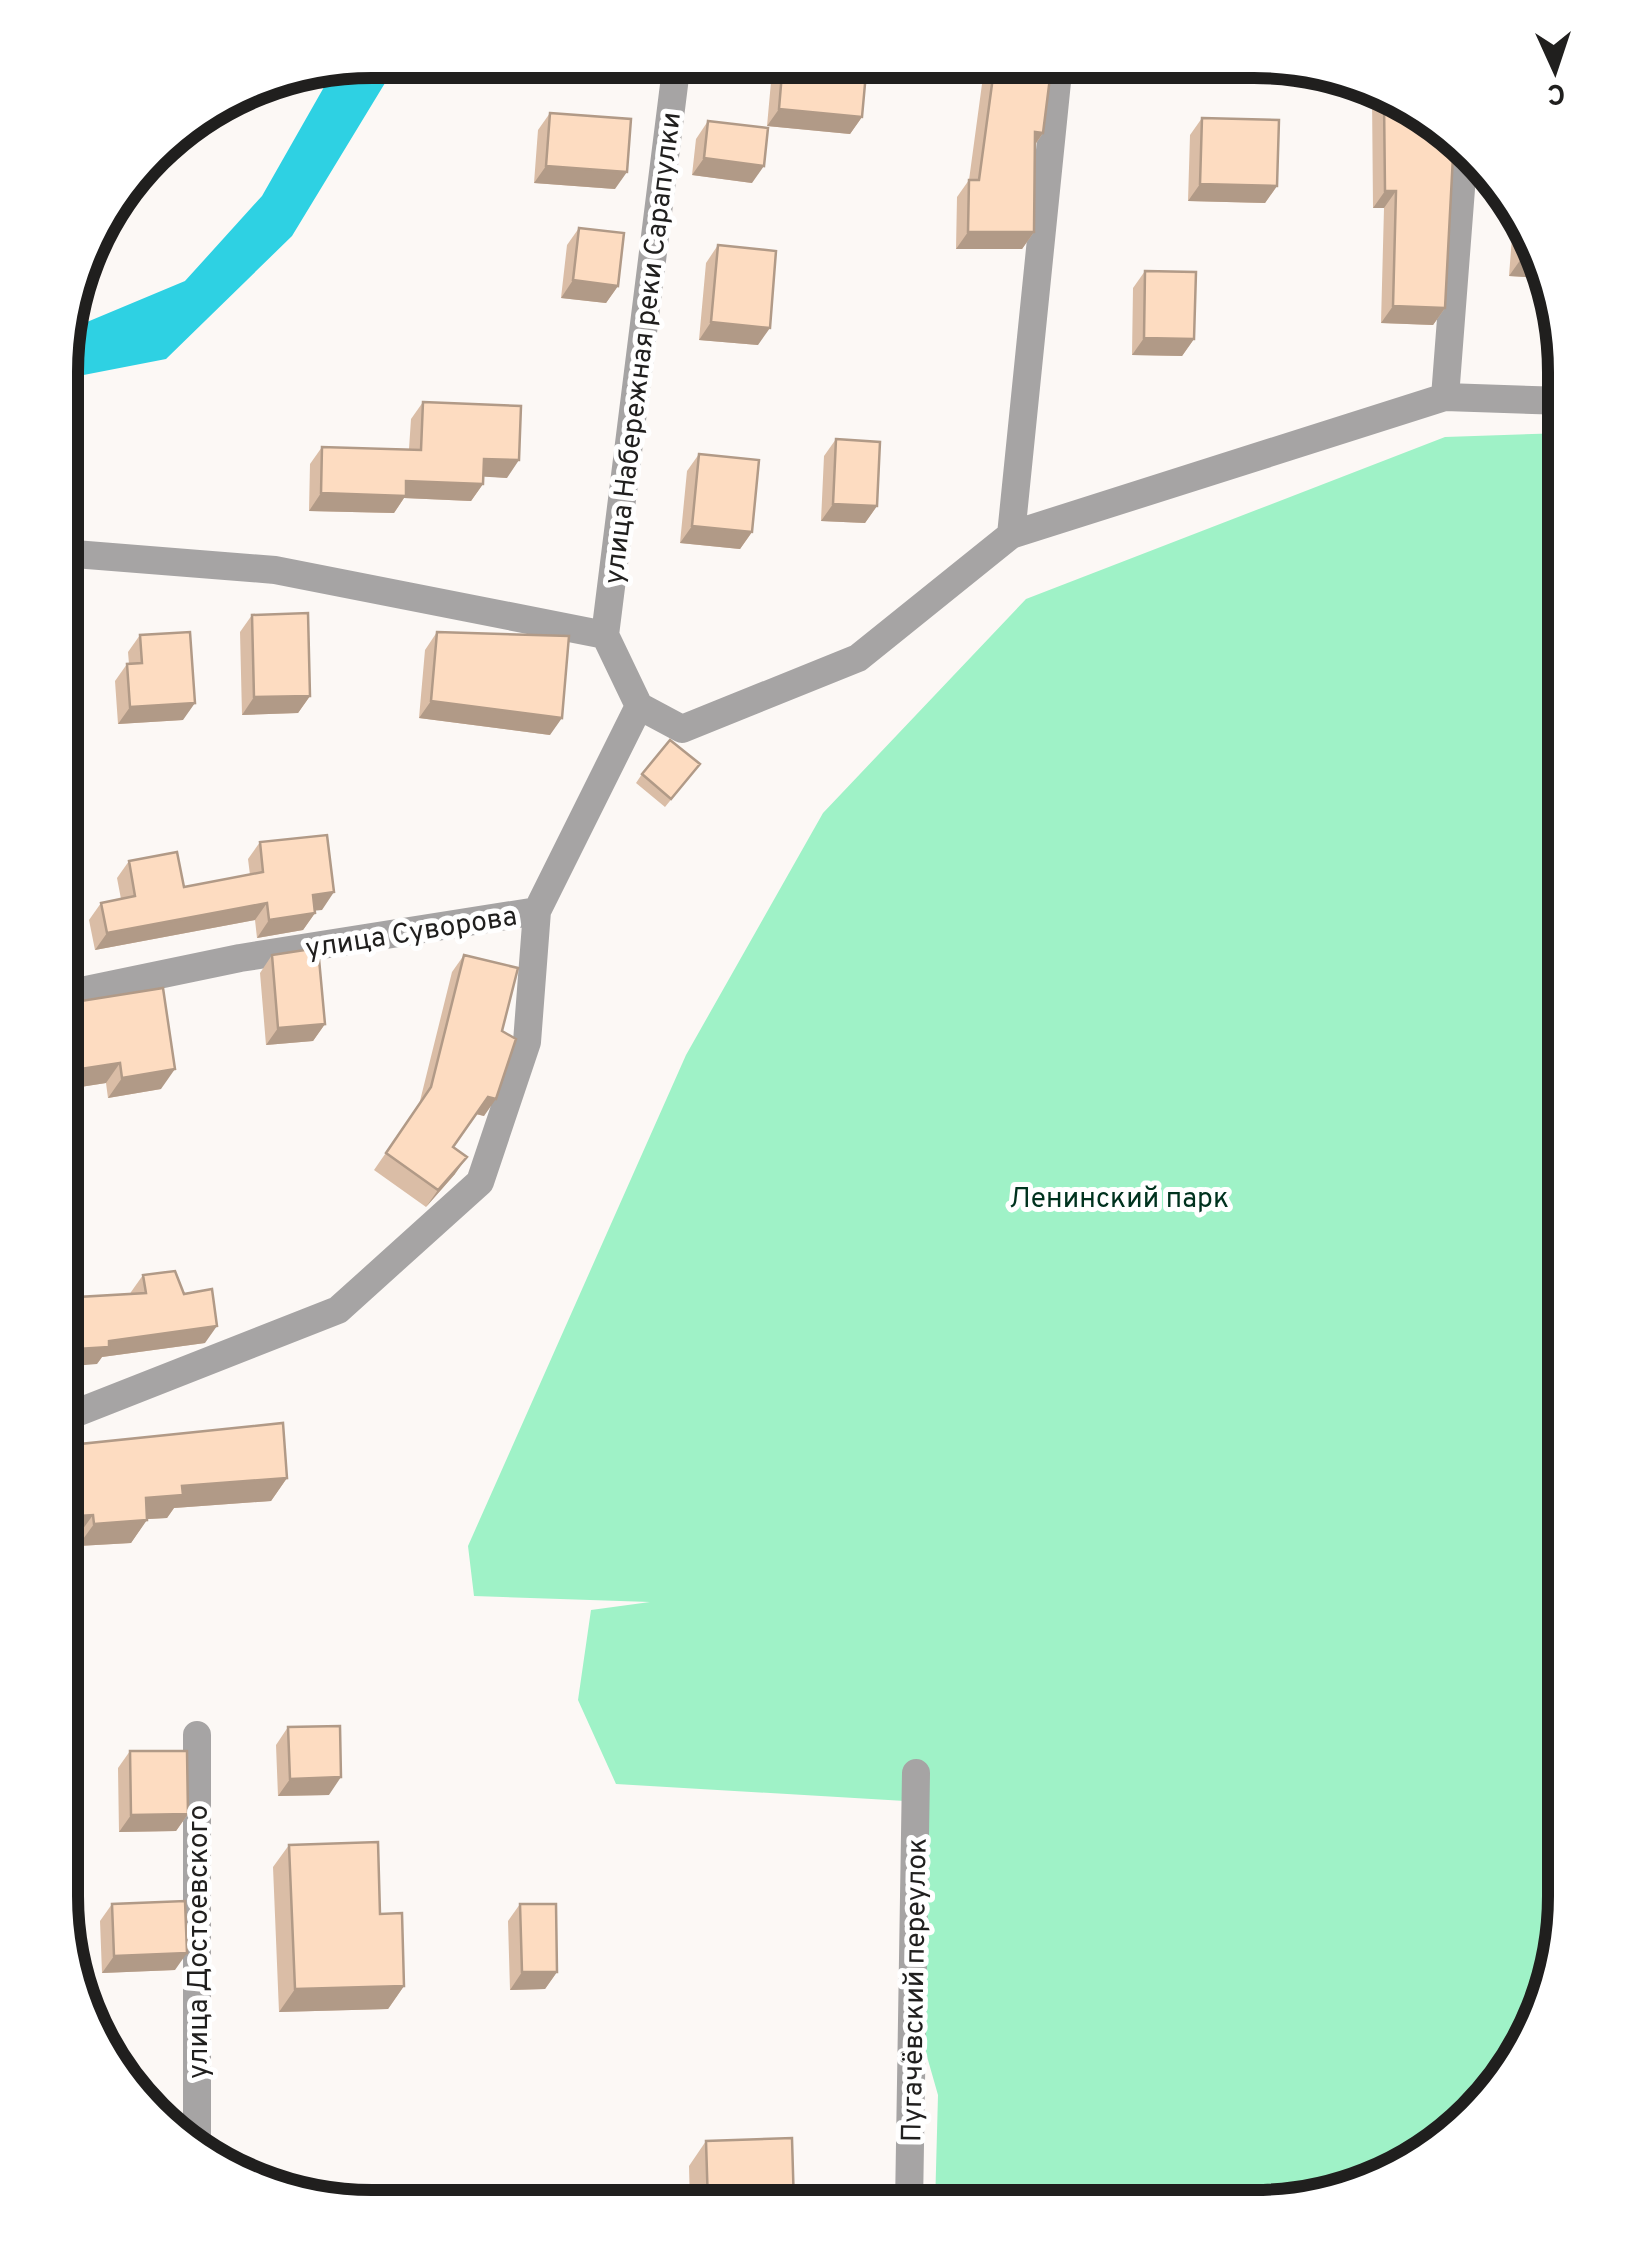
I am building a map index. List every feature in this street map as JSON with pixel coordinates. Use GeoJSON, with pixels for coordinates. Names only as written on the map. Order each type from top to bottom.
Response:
{"type":"FeatureCollection","features":[{"type":"Feature","properties":{"kind":"street","name":"улица Набережная реки Сарапулки"},"geometry":{"type":"LineString","coordinates":[[605,634],[675,78]]}},
{"type":"Feature","properties":{"kind":"street"},"geometry":{"type":"LineString","coordinates":[[1012,535],[1057,78]]}},
{"type":"Feature","properties":{"kind":"street"},"geometry":{"type":"LineString","coordinates":[[1445,397],[1463,166]]}},
{"type":"Feature","properties":{"kind":"street"},"geometry":{"type":"LineString","coordinates":[[78,555],[275,570],[605,634],[640,706],[682,729],[858,658],[1012,535],[1445,397],[1548,401]]}},
{"type":"Feature","properties":{"kind":"street"},"geometry":{"type":"LineString","coordinates":[[537,911],[640,706]]}},
{"type":"Feature","properties":{"kind":"street","name":"улица Суворова"},"geometry":{"type":"LineString","coordinates":[[78,992],[240,958],[537,911],[527,1042],[480,1182],[338,1310],[78,1413]]}},
{"type":"Feature","properties":{"kind":"street","name":"улица Достоевского"},"geometry":{"type":"LineString","coordinates":[[196,2131],[197,1735]]}},
{"type":"Feature","properties":{"kind":"street","name":"Пугачёвский переулок"},"geometry":{"type":"LineString","coordinates":[[909,2190],[916,1773]]}},
{"type":"Feature","properties":{"kind":"green space","name":"Ленинский парк"},"geometry":{"type":"Polygon","coordinates":[[[1548,434],[1547,1915],[1532,1990],[1498,2059],[1447,2117],[1384,2159],[1348,2174],[1311,2184],[1254,2190],[935,2190],[938,2095],[900,1962],[905,1801],[616,1784],[578,1700],[591,1610],[650,1602],[474,1596],[468,1546],[686,1055],[823,813],[1026,599],[1445,437],[1548,434]]]}},
{"type":"Feature","properties":{"kind":"water"},"geometry":{"type":"Polygon","coordinates":[[[388,78],[292,236],[166,359],[78,376],[82,324],[185,281],[262,196],[327,81],[388,78]]]}},
{"type":"Feature","properties":{"kind":"building"},"geometry":{"type":"Polygon","coordinates":[[[782,78],[866,78],[862,117],[779,109],[782,78]]]}},
{"type":"Feature","properties":{"kind":"building"},"geometry":{"type":"Polygon","coordinates":[[[993,78],[1050,78],[1043,133],[1035,132],[1034,232],[968,232],[969,180],[979,180],[993,78]]]}},
{"type":"Feature","properties":{"kind":"building"},"geometry":{"type":"Polygon","coordinates":[[[1384,108],[1417,127],[1453,156],[1445,308],[1393,306],[1396,191],[1385,191],[1384,108]]]}},
{"type":"Feature","properties":{"kind":"building"},"geometry":{"type":"Polygon","coordinates":[[[550,113],[631,119],[627,172],[546,166],[550,113]]]}},
{"type":"Feature","properties":{"kind":"building"},"geometry":{"type":"Polygon","coordinates":[[[1202,118],[1279,120],[1277,186],[1200,184],[1202,118]]]}},
{"type":"Feature","properties":{"kind":"building"},"geometry":{"type":"Polygon","coordinates":[[[708,121],[768,128],[764,166],[704,158],[708,121]]]}},
{"type":"Feature","properties":{"kind":"building"},"geometry":{"type":"Polygon","coordinates":[[[579,228],[624,233],[618,286],[573,280],[579,228]]]}},
{"type":"Feature","properties":{"kind":"building"},"geometry":{"type":"Polygon","coordinates":[[[718,245],[776,251],[770,328],[711,322],[718,245]]]}},
{"type":"Feature","properties":{"kind":"building"},"geometry":{"type":"Polygon","coordinates":[[[1145,271],[1196,272],[1194,339],[1144,338],[1145,271]]]}},
{"type":"Feature","properties":{"kind":"building"},"geometry":{"type":"Polygon","coordinates":[[[423,402],[521,406],[519,460],[484,459],[483,484],[406,481],[406,496],[321,493],[322,447],[421,450],[423,402]]]}},
{"type":"Feature","properties":{"kind":"building"},"geometry":{"type":"Polygon","coordinates":[[[836,439],[880,442],[877,506],[833,504],[836,439]]]}},
{"type":"Feature","properties":{"kind":"building"},"geometry":{"type":"Polygon","coordinates":[[[699,454],[759,460],[752,532],[692,526],[699,454]]]}},
{"type":"Feature","properties":{"kind":"building"},"geometry":{"type":"Polygon","coordinates":[[[308,613],[310,696],[254,697],[252,615],[308,613]]]}},
{"type":"Feature","properties":{"kind":"building"},"geometry":{"type":"Polygon","coordinates":[[[190,632],[195,703],[130,707],[127,664],[142,663],[140,635],[190,632]]]}},
{"type":"Feature","properties":{"kind":"building"},"geometry":{"type":"Polygon","coordinates":[[[437,632],[569,636],[562,718],[431,701],[437,632]]]}},
{"type":"Feature","properties":{"kind":"building"},"geometry":{"type":"Polygon","coordinates":[[[670,740],[700,764],[671,799],[642,774],[670,740]]]}},
{"type":"Feature","properties":{"kind":"building"},"geometry":{"type":"Polygon","coordinates":[[[327,835],[334,892],[313,895],[315,913],[269,920],[267,903],[107,933],[101,903],[135,896],[129,861],[177,852],[184,887],[263,872],[260,842],[327,835]]]}},
{"type":"Feature","properties":{"kind":"building"},"geometry":{"type":"Polygon","coordinates":[[[318,948],[325,1024],[278,1028],[272,955],[318,948]]]}},
{"type":"Feature","properties":{"kind":"building"},"geometry":{"type":"Polygon","coordinates":[[[464,955],[518,968],[502,1031],[516,1039],[496,1099],[488,1097],[453,1147],[467,1157],[438,1190],[386,1153],[431,1087],[464,955]]]}},
{"type":"Feature","properties":{"kind":"building"},"geometry":{"type":"Polygon","coordinates":[[[163,988],[175,1069],[122,1078],[120,1063],[78,1069],[78,1001],[163,988]]]}},
{"type":"Feature","properties":{"kind":"building"},"geometry":{"type":"Polygon","coordinates":[[[175,1271],[184,1294],[212,1289],[217,1326],[109,1341],[109,1347],[78,1349],[78,1297],[146,1293],[143,1275],[175,1271]]]}},
{"type":"Feature","properties":{"kind":"building"},"geometry":{"type":"Polygon","coordinates":[[[283,1423],[287,1478],[182,1486],[183,1495],[146,1498],[147,1520],[94,1524],[93,1515],[78,1516],[78,1444],[283,1423]]]}},
{"type":"Feature","properties":{"kind":"building"},"geometry":{"type":"Polygon","coordinates":[[[340,1726],[341,1777],[290,1779],[288,1727],[340,1726]]]}},
{"type":"Feature","properties":{"kind":"building"},"geometry":{"type":"Polygon","coordinates":[[[130,1751],[187,1751],[188,1814],[131,1815],[130,1751]]]}},
{"type":"Feature","properties":{"kind":"building"},"geometry":{"type":"Polygon","coordinates":[[[378,1842],[380,1914],[402,1913],[404,1986],[295,1989],[289,1845],[378,1842]]]}},
{"type":"Feature","properties":{"kind":"building"},"geometry":{"type":"Polygon","coordinates":[[[185,1901],[187,1953],[114,1956],[112,1904],[185,1901]]]}},
{"type":"Feature","properties":{"kind":"building"},"geometry":{"type":"Polygon","coordinates":[[[520,1904],[556,1904],[557,1972],[522,1972],[520,1904]]]}},
{"type":"Feature","properties":{"kind":"building"},"geometry":{"type":"Polygon","coordinates":[[[792,2138],[794,2190],[708,2190],[706,2141],[792,2138]]]}}]}
